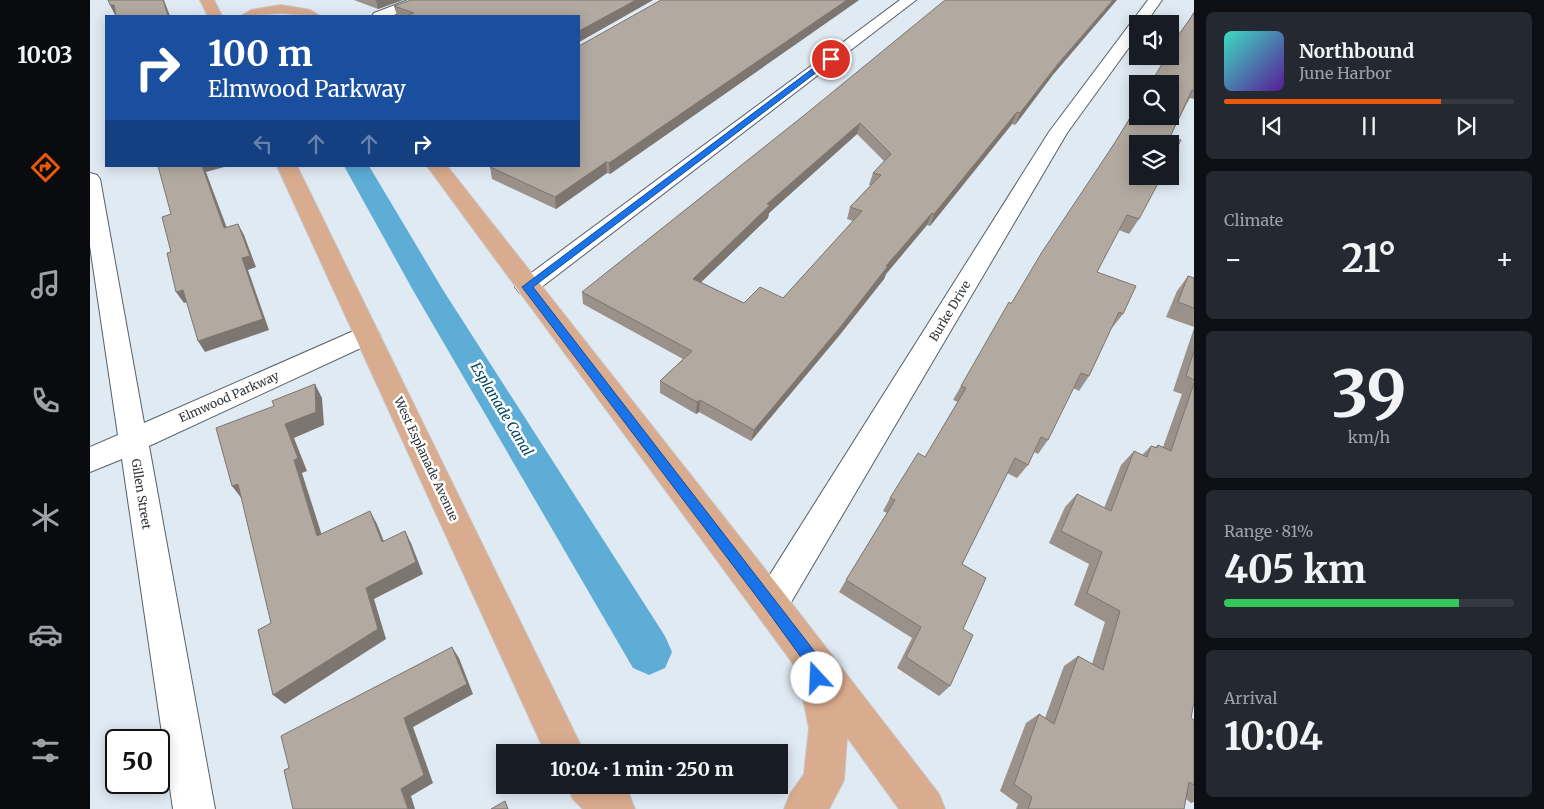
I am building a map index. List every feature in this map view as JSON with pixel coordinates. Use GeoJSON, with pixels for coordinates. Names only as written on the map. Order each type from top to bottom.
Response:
{"type":"FeatureCollection","features":[{"type":"Feature","properties":{"kind":"main road"},"geometry":{"type":"LineString","coordinates":[[207,0],[214,15]]}},
{"type":"Feature","properties":{"kind":"main road"},"geometry":{"type":"LineString","coordinates":[[313,0],[324,15]]}},
{"type":"Feature","properties":{"kind":"main road"},"geometry":{"type":"LineString","coordinates":[[252,15],[275,9],[298,10],[310,15]]}},
{"type":"Feature","properties":{"kind":"main road","name":"West Esplanade Avenue"},"geometry":{"type":"LineString","coordinates":[[286,167],[561,744]]}},
{"type":"Feature","properties":{"kind":"main road"},"geometry":{"type":"LineString","coordinates":[[438,167],[527,287],[771,604],[924,809]]}},
{"type":"Feature","properties":{"kind":"main road"},"geometry":{"type":"LineString","coordinates":[[805,809],[824,780],[828,728],[813,661]]}},
{"type":"Feature","properties":{"kind":"main road"},"geometry":{"type":"LineString","coordinates":[[585,794],[592,809]]}},
{"type":"Feature","properties":{"kind":"main road"},"geometry":{"type":"LineString","coordinates":[[598,794],[614,809]]}},
{"type":"Feature","properties":{"kind":"street"},"geometry":{"type":"LineString","coordinates":[[382,15],[421,0]]}},
{"type":"Feature","properties":{"kind":"street"},"geometry":{"type":"LineString","coordinates":[[527,287],[909,0]]}},
{"type":"Feature","properties":{"kind":"street","name":"Burke Drive"},"geometry":{"type":"LineString","coordinates":[[1144,15],[1155,0]]}},
{"type":"Feature","properties":{"kind":"street","name":"Burke Drive"},"geometry":{"type":"LineString","coordinates":[[771,604],[1058,132],[1129,36]]}},
{"type":"Feature","properties":{"kind":"street","name":"Gillen Street"},"geometry":{"type":"LineString","coordinates":[[90,179],[194,809]]}},
{"type":"Feature","properties":{"kind":"street","name":"Elmwood Parkway"},"geometry":{"type":"LineString","coordinates":[[90,460],[367,335]]}},
{"type":"Feature","properties":{"kind":"building"},"geometry":{"type":"Polygon","coordinates":[[[108,0],[163,0],[168,15],[116,15],[114,5],[110,5],[108,0]]]}},
{"type":"Feature","properties":{"kind":"building"},"geometry":{"type":"Polygon","coordinates":[[[411,0],[636,0],[580,30],[580,15],[409,15],[414,13],[394,6],[411,0]]]}},
{"type":"Feature","properties":{"kind":"building"},"geometry":{"type":"Polygon","coordinates":[[[661,0],[847,0],[609,163],[606,162],[555,197],[490,167],[580,167],[580,45],[661,0]]]}},
{"type":"Feature","properties":{"kind":"building"},"geometry":{"type":"Polygon","coordinates":[[[945,0],[1113,0],[1057,65],[1020,113],[1017,112],[934,214],[932,213],[886,266],[888,266],[842,325],[754,430],[700,400],[697,402],[660,381],[692,351],[582,292],[807,113],[945,0]],[[860,123],[767,204],[770,205],[693,279],[744,303],[760,287],[783,298],[862,211],[850,207],[881,175],[873,173],[891,154],[860,123]]]}},
{"type":"Feature","properties":{"kind":"building"},"geometry":{"type":"Polygon","coordinates":[[[1194,13],[1194,91],[1192,90],[1179,118],[1179,75],[1155,75],[1162,65],[1179,65],[1179,34],[1194,13]]]}},
{"type":"Feature","properties":{"kind":"building"},"geometry":{"type":"Polygon","coordinates":[[[1129,120],[1129,125],[1176,125],[1171,135],[1129,135],[1129,185],[1157,185],[1139,219],[1127,215],[1097,272],[1136,286],[1123,314],[1119,312],[1089,376],[1081,373],[1048,440],[1041,437],[1028,465],[1015,458],[962,564],[986,578],[963,629],[973,635],[950,686],[906,657],[921,627],[846,580],[895,500],[890,498],[918,453],[925,457],[966,388],[961,386],[1009,302],[1011,304],[1042,252],[1129,120]]]}},
{"type":"Feature","properties":{"kind":"building"},"geometry":{"type":"Polygon","coordinates":[[[158,167],[202,167],[224,228],[238,224],[250,256],[242,258],[263,319],[198,341],[183,290],[176,292],[167,253],[171,252],[162,217],[171,214],[158,167]]]}},
{"type":"Feature","properties":{"kind":"building"},"geometry":{"type":"Polygon","coordinates":[[[1188,276],[1194,278],[1194,308],[1178,302],[1188,276]]]}},
{"type":"Feature","properties":{"kind":"building"},"geometry":{"type":"Polygon","coordinates":[[[1194,351],[1194,380],[1186,376],[1194,351]]]}},
{"type":"Feature","properties":{"kind":"building"},"geometry":{"type":"Polygon","coordinates":[[[1194,383],[1194,702],[1191,718],[1194,720],[1194,785],[1189,782],[1184,809],[1028,809],[1032,797],[1014,784],[1039,714],[1054,724],[1078,656],[1103,670],[1120,611],[1087,593],[1102,552],[1061,531],[1077,494],[1111,511],[1134,451],[1147,457],[1151,446],[1157,448],[1158,445],[1171,451],[1194,383]]]}},
{"type":"Feature","properties":{"kind":"building"},"geometry":{"type":"Polygon","coordinates":[[[315,384],[316,412],[285,424],[298,458],[294,460],[317,536],[370,511],[382,542],[405,531],[416,562],[366,588],[378,629],[273,695],[258,630],[271,623],[238,484],[232,486],[216,428],[274,406],[272,401],[315,384]]]}},
{"type":"Feature","properties":{"kind":"building"},"geometry":{"type":"Polygon","coordinates":[[[452,647],[467,684],[404,718],[424,775],[401,789],[408,809],[293,809],[284,770],[289,768],[281,736],[452,647]]]}},
{"type":"Feature","properties":{"kind":"building"},"geometry":{"type":"Polygon","coordinates":[[[505,801],[508,809],[491,809],[505,801]]]}},
{"type":"Feature","properties":{"kind":"waterway","name":"Esplanade Canal"},"geometry":{"type":"LineString","coordinates":[[357,167],[429,292],[649,652]]}},
{"type":"Feature","properties":{"kind":"route"},"geometry":{"type":"LineString","coordinates":[[817,678],[813,661],[771,604],[527,287],[831,59]]}}]}
